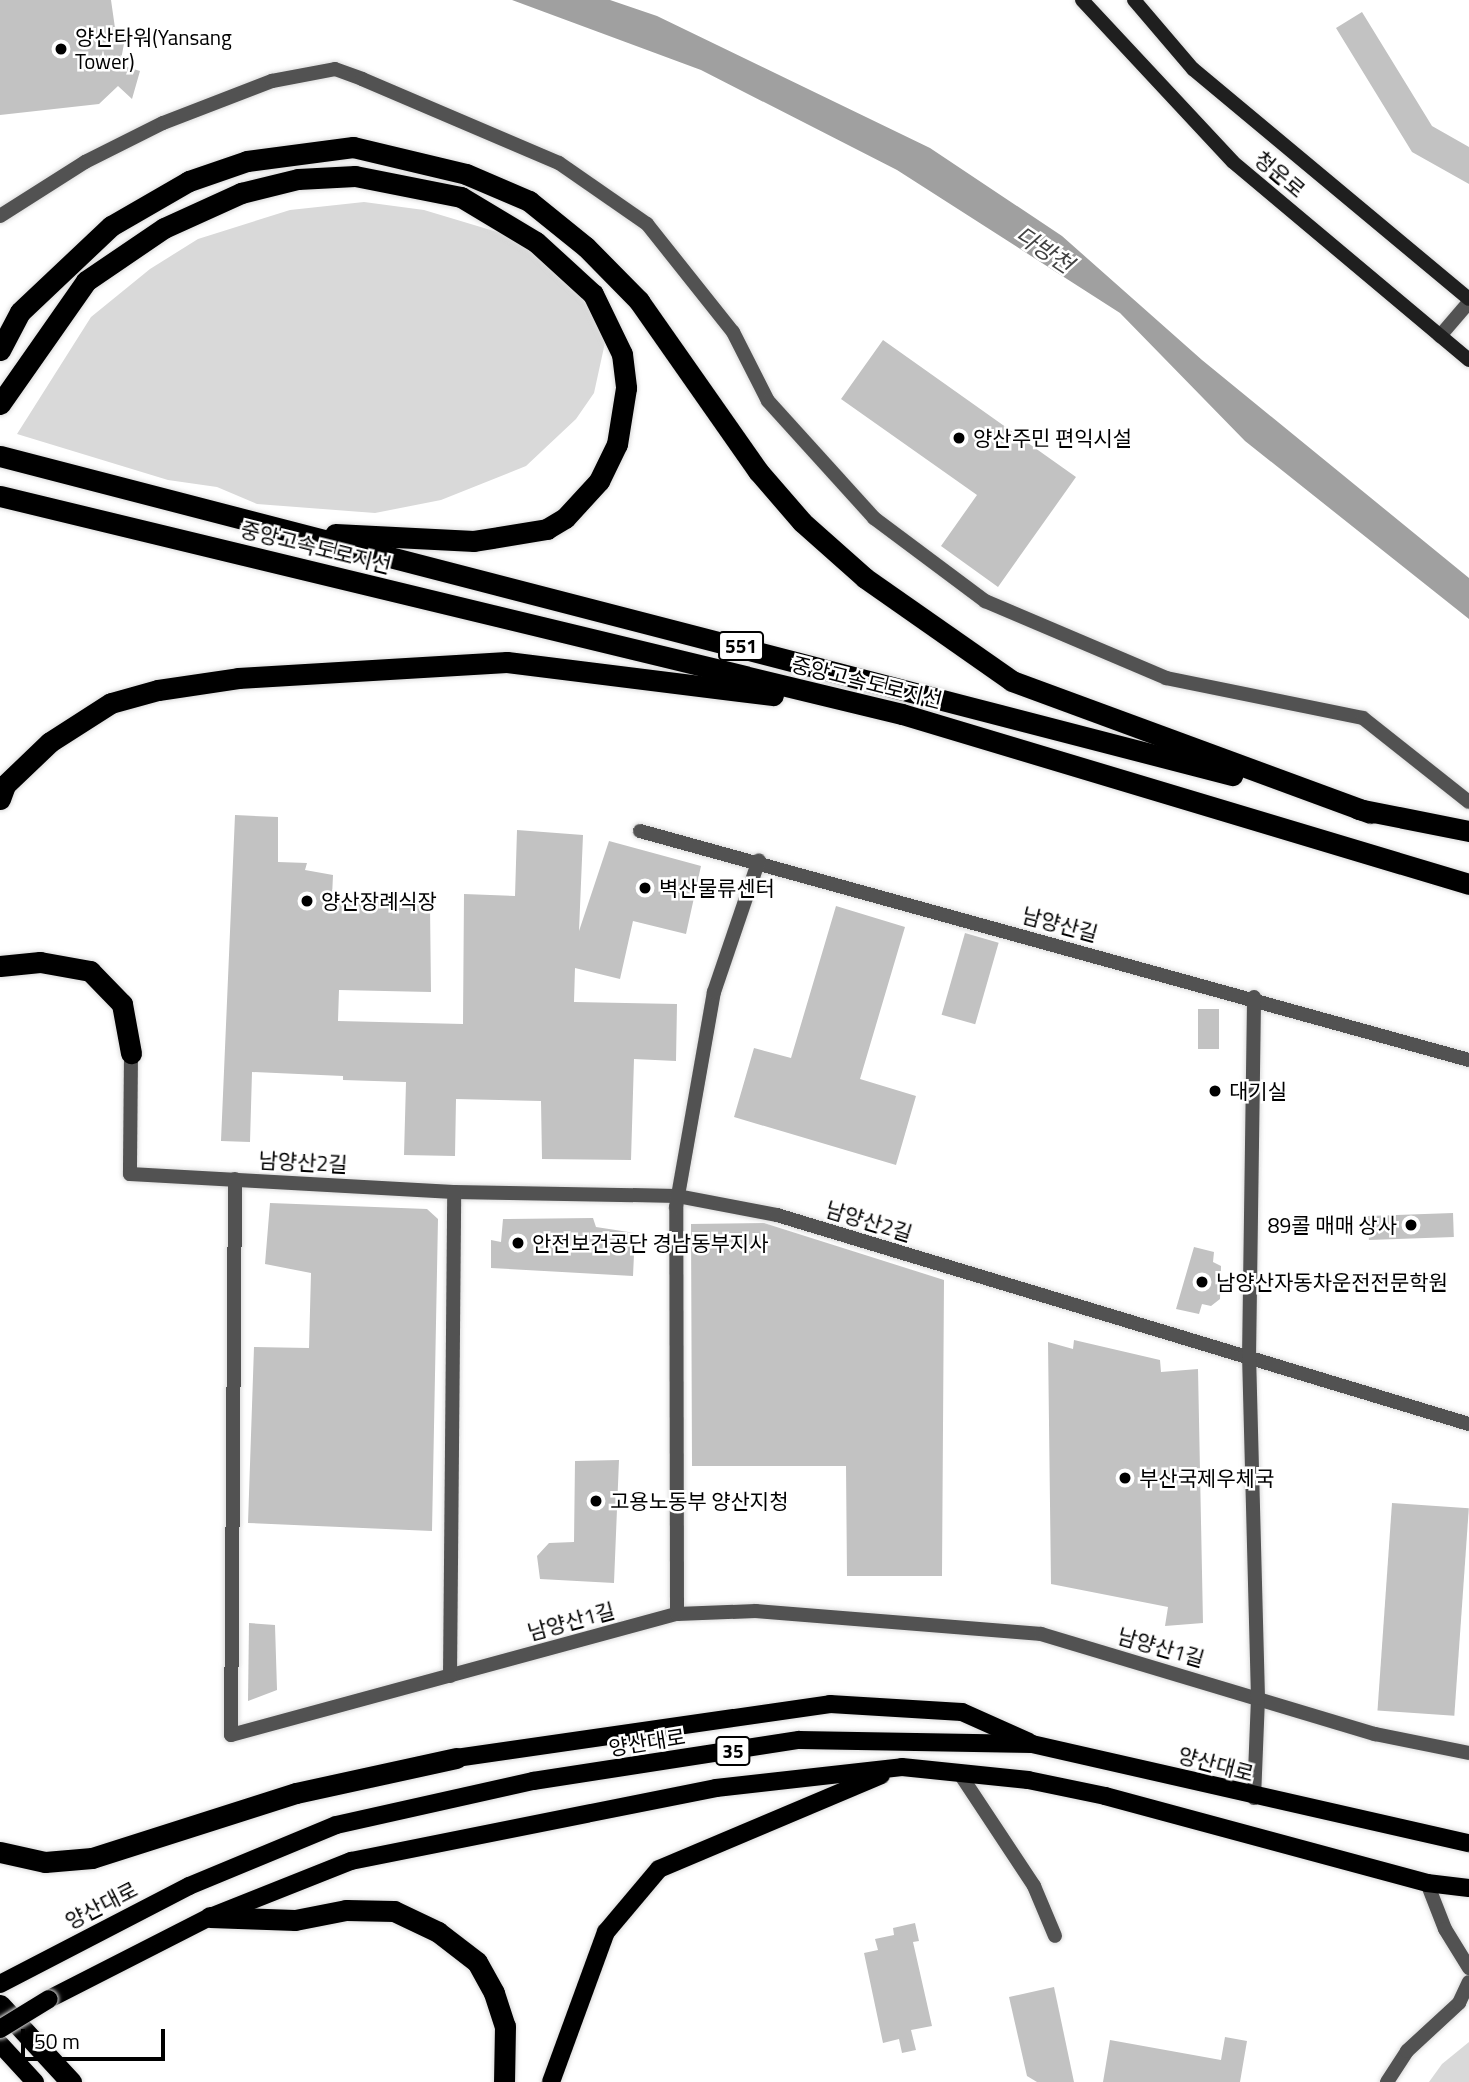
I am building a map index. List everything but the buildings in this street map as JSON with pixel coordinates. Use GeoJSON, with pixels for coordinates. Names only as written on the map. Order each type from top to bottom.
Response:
{"type":"FeatureCollection","features":[{"type":"Feature","properties":{"kind":"highway"},"geometry":{"type":"LineString","coordinates":[[0,350],[20,312],[111,226],[189,181],[247,161],[353,147],[466,174],[529,201],[595,256],[639,301],[758,471],[802,522],[864,578],[1012,681],[1370,813]]}},
{"type":"Feature","properties":{"kind":"highway"},"geometry":{"type":"LineString","coordinates":[[0,404],[86,281],[164,228],[241,193],[298,179],[355,176],[461,197],[536,242],[593,294],[622,354],[626,388],[617,444],[599,481],[565,518],[547,529],[474,541],[290,532]]}},
{"type":"Feature","properties":{"kind":"highway","name":"중앙고속도로지선"},"geometry":{"type":"LineString","coordinates":[[0,456],[961,701],[1370,813],[1461,828]]}},
{"type":"Feature","properties":{"kind":"highway","name":"중앙고속도로지선"},"geometry":{"type":"LineString","coordinates":[[0,496],[902,714],[1469,884]]}},
{"type":"Feature","properties":{"kind":"highway"},"geometry":{"type":"LineString","coordinates":[[0,799],[5,785],[50,742],[111,703],[238,678],[507,662],[902,714]]}},
{"type":"Feature","properties":{"kind":"highway"},"geometry":{"type":"LineString","coordinates":[[0,966],[40,962],[90,971],[122,1004],[131,1054]]}},
{"type":"Feature","properties":{"kind":"highway"},"geometry":{"type":"LineString","coordinates":[[0,1852],[45,1862],[92,1858],[296,1793],[456,1758]]}},
{"type":"Feature","properties":{"kind":"highway"},"geometry":{"type":"LineString","coordinates":[[210,1917],[295,1920],[346,1910],[394,1911],[438,1932],[477,1962],[494,1993],[505,2026],[504,2082]]}},
{"type":"Feature","properties":{"kind":"highway"},"geometry":{"type":"LineString","coordinates":[[0,2005],[71,2082]]}},
{"type":"Feature","properties":{"kind":"main road","name":"청운로"},"geometry":{"type":"LineString","coordinates":[[1082,0],[1233,162],[1469,360]]}},
{"type":"Feature","properties":{"kind":"main road","name":"청운로"},"geometry":{"type":"LineString","coordinates":[[1135,0],[1193,69],[1469,301]]}},
{"type":"Feature","properties":{"kind":"main road"},"geometry":{"type":"LineString","coordinates":[[456,1758],[830,1704],[962,1712],[1032,1744]]}},
{"type":"Feature","properties":{"kind":"main road","name":"양산대로"},"geometry":{"type":"LineString","coordinates":[[0,1984],[189,1886],[335,1825],[533,1781],[799,1740],[1032,1744],[1254,1798],[1469,1843]]}},
{"type":"Feature","properties":{"kind":"main road"},"geometry":{"type":"LineString","coordinates":[[551,2082],[606,1932],[659,1869],[902,1767]]}},
{"type":"Feature","properties":{"kind":"main road","name":"35"},"geometry":{"type":"LineString","coordinates":[[0,2029],[48,1999],[210,1917],[351,1861],[716,1788],[902,1767],[958,1771],[1105,1796],[1427,1883],[1469,1888]]}},
{"type":"Feature","properties":{"kind":"main road"},"geometry":{"type":"LineString","coordinates":[[0,2044],[35,2082]]}},
{"type":"Feature","properties":{"kind":"street"},"geometry":{"type":"LineString","coordinates":[[0,216],[107,151],[272,81],[335,69],[362,79],[559,163],[647,223],[733,332],[776,411],[874,518],[985,601],[1166,678],[1363,719],[1469,802]]}},
{"type":"Feature","properties":{"kind":"street"},"geometry":{"type":"LineString","coordinates":[[1440,336],[1469,301]]}},
{"type":"Feature","properties":{"kind":"street","name":"남양산길"},"geometry":{"type":"LineString","coordinates":[[640,831],[759,860],[1254,997],[1469,1060]]}},
{"type":"Feature","properties":{"kind":"street"},"geometry":{"type":"LineString","coordinates":[[677,1614],[677,1196],[714,992],[759,860]]}},
{"type":"Feature","properties":{"kind":"street"},"geometry":{"type":"LineString","coordinates":[[1254,997],[1249,1359],[1258,1698],[1254,1798]]}},
{"type":"Feature","properties":{"kind":"street","name":"남양산2길"},"geometry":{"type":"LineString","coordinates":[[131,1054],[130,1174],[454,1192],[677,1196],[777,1215],[1469,1424]]}},
{"type":"Feature","properties":{"kind":"street","name":"남양산1길"},"geometry":{"type":"LineString","coordinates":[[235,1179],[230,1735],[677,1614],[756,1611],[1041,1634],[1375,1734],[1469,1754]]}},
{"type":"Feature","properties":{"kind":"street"},"geometry":{"type":"LineString","coordinates":[[450,1676],[454,1192]]}},
{"type":"Feature","properties":{"kind":"street"},"geometry":{"type":"LineString","coordinates":[[958,1771],[1034,1886],[1055,1936]]}},
{"type":"Feature","properties":{"kind":"street"},"geometry":{"type":"LineString","coordinates":[[1427,1883],[1445,1929],[1469,1968]]}},
{"type":"Feature","properties":{"kind":"street"},"geometry":{"type":"LineString","coordinates":[[1387,2082],[1407,2051],[1459,2003],[1469,1982]]}},
{"type":"Feature","properties":{"kind":"shaded area"},"geometry":{"type":"Polygon","coordinates":[[[364,202],[424,210],[504,234],[565,273],[593,298],[606,338],[594,393],[576,419],[526,466],[441,500],[375,513],[257,504],[217,487],[168,480],[17,434],[91,317],[150,269],[198,239],[290,210],[364,202]]]}},
{"type":"Feature","properties":{"kind":"shaded area"},"geometry":{"type":"Polygon","coordinates":[[[1469,2042],[1469,2082],[1429,2082],[1442,2064],[1469,2042]]]}},
{"type":"Feature","properties":{"kind":"water","name":"다방천"},"geometry":{"type":"Polygon","coordinates":[[[512,0],[610,0],[657,16],[930,148],[1062,236],[1202,360],[1469,578],[1469,619],[1245,441],[1120,313],[897,170],[701,70],[512,0]]]}},
{"type":"Feature","properties":{"kind":"place","name":"양산타워(Yansang Tower)"},"geometry":{"type":"Point","coordinates":[61,49]}},
{"type":"Feature","properties":{"kind":"place","name":"양산주민 편익시설"},"geometry":{"type":"Point","coordinates":[959,438]}},
{"type":"Feature","properties":{"kind":"place","name":"벽산물류센터"},"geometry":{"type":"Point","coordinates":[645,888]}},
{"type":"Feature","properties":{"kind":"place","name":"양산장례식장"},"geometry":{"type":"Point","coordinates":[307,901]}},
{"type":"Feature","properties":{"kind":"place","name":"대기실"},"geometry":{"type":"Point","coordinates":[1215,1091]}},
{"type":"Feature","properties":{"kind":"place","name":"89콜 매매 상사"},"geometry":{"type":"Point","coordinates":[1411,1225]}},
{"type":"Feature","properties":{"kind":"place","name":"안전보건공단 경남동부지사"},"geometry":{"type":"Point","coordinates":[518,1243]}},
{"type":"Feature","properties":{"kind":"place","name":"남양산자동차운전전문학원"},"geometry":{"type":"Point","coordinates":[1202,1282]}},
{"type":"Feature","properties":{"kind":"place","name":"부산국제우체국"},"geometry":{"type":"Point","coordinates":[1125,1478]}},
{"type":"Feature","properties":{"kind":"place","name":"고용노동부 양산지청"},"geometry":{"type":"Point","coordinates":[596,1501]}}]}
